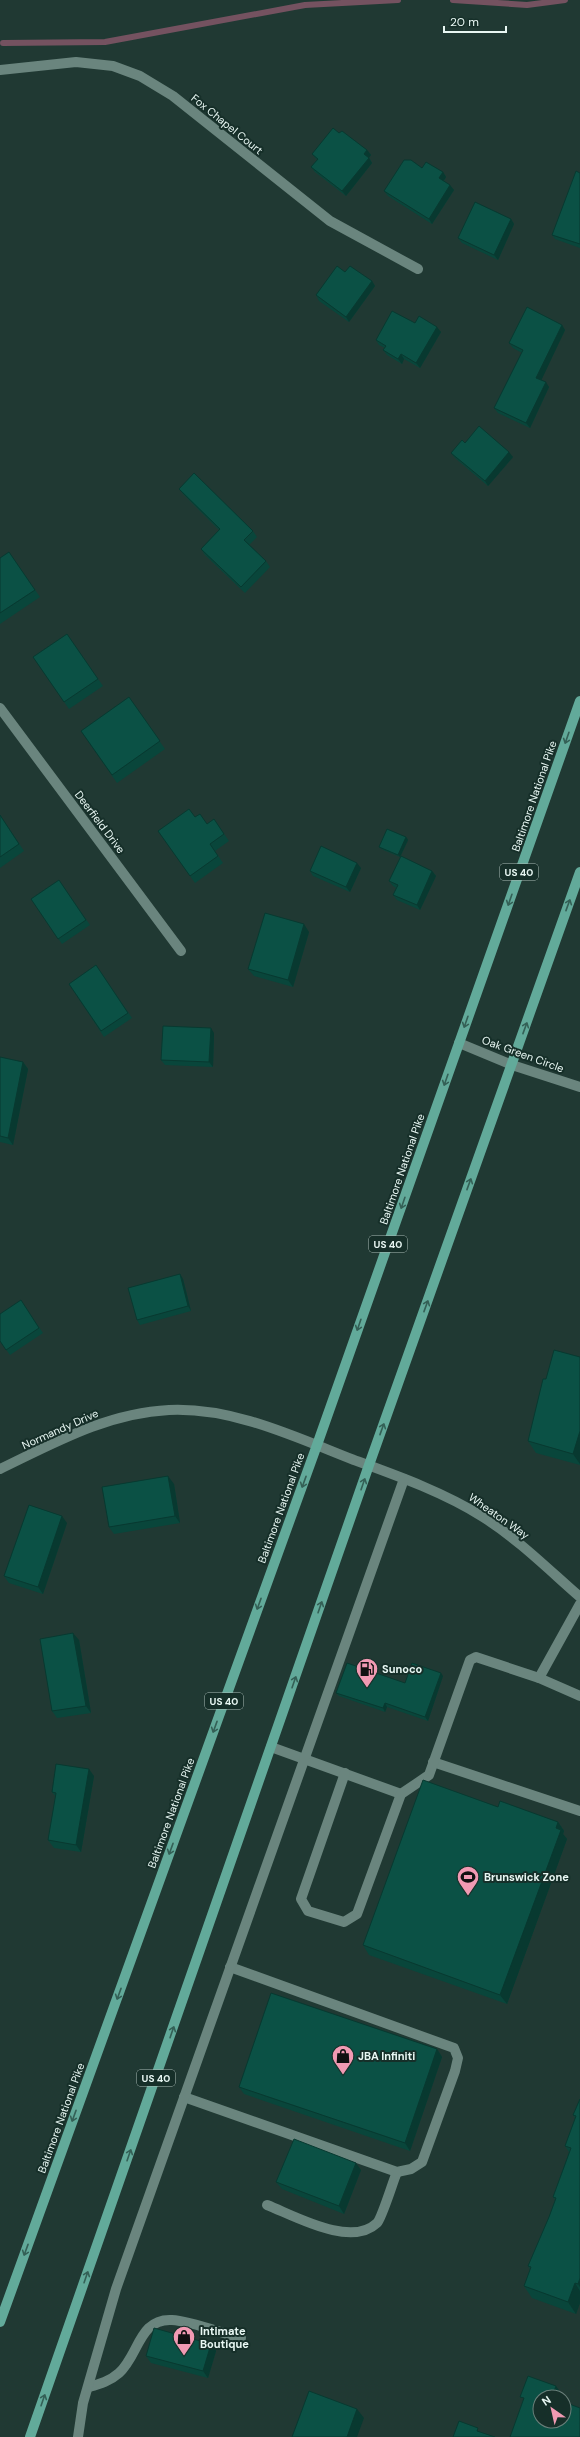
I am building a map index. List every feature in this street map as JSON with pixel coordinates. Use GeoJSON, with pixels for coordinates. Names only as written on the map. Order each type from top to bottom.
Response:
{"type":"FeatureCollection","features":[{"type":"Feature","properties":{"kind":"main road","name":"Baltimore National Pike"},"geometry":{"type":"LineString","coordinates":[[0,2322],[317,1445],[580,701]]}},
{"type":"Feature","properties":{"kind":"main road","name":"US 40"},"geometry":{"type":"LineString","coordinates":[[30,2437],[369,1465],[580,872]]}},
{"type":"Feature","properties":{"kind":"street","name":"Fox Chapel Court"},"geometry":{"type":"LineString","coordinates":[[0,70],[76,62],[113,66],[140,76],[173,96],[330,221],[418,269]]}},
{"type":"Feature","properties":{"kind":"street","name":"Deerfield Drive"},"geometry":{"type":"LineString","coordinates":[[0,708],[181,951]]}},
{"type":"Feature","properties":{"kind":"street","name":"Oak Green Circle"},"geometry":{"type":"LineString","coordinates":[[459,1043],[512,1065],[580,1087]]}},
{"type":"Feature","properties":{"kind":"street","name":"Normandy Drive"},"geometry":{"type":"LineString","coordinates":[[0,1469],[68,1436],[103,1422],[136,1414],[168,1410],[200,1410],[236,1418],[317,1445],[369,1465]]}},
{"type":"Feature","properties":{"kind":"street","name":"Wheaton Way"},"geometry":{"type":"LineString","coordinates":[[369,1465],[456,1501],[485,1518],[580,1597]]}},
{"type":"Feature","properties":{"kind":"street"},"geometry":{"type":"LineString","coordinates":[[78,2437],[78,2426],[88,2387],[116,2289],[404,1479]]}},
{"type":"Feature","properties":{"kind":"street"},"geometry":{"type":"LineString","coordinates":[[539,1678],[580,1604]]}},
{"type":"Feature","properties":{"kind":"street"},"geometry":{"type":"LineString","coordinates":[[345,1773],[301,1898],[308,1911],[344,1922],[357,1914],[401,1794],[429,1775],[470,1660],[476,1657],[539,1678],[580,1696]]}},
{"type":"Feature","properties":{"kind":"street"},"geometry":{"type":"LineString","coordinates":[[271,1747],[401,1794]]}},
{"type":"Feature","properties":{"kind":"street"},"geometry":{"type":"LineString","coordinates":[[433,1762],[580,1811]]}},
{"type":"Feature","properties":{"kind":"street"},"geometry":{"type":"LineString","coordinates":[[184,2096],[397,2172],[411,2169],[422,2162],[455,2071],[458,2058],[454,2048],[230,1967]]}},
{"type":"Feature","properties":{"kind":"street"},"geometry":{"type":"LineString","coordinates":[[267,2205],[336,2232],[360,2234],[377,2223],[397,2172]]}},
{"type":"Feature","properties":{"kind":"street"},"geometry":{"type":"LineString","coordinates":[[88,2387],[105,2382],[120,2372],[132,2357],[150,2326],[161,2320],[174,2320],[240,2338]]}},
{"type":"Feature","properties":{"kind":"building"},"geometry":{"type":"Polygon","coordinates":[[[333,128],[339,133],[342,131],[367,150],[364,154],[369,158],[342,191],[311,167],[318,159],[312,154],[333,128]]]}},
{"type":"Feature","properties":{"kind":"building"},"geometry":{"type":"Polygon","coordinates":[[[404,160],[411,160],[422,168],[426,162],[443,172],[439,178],[450,185],[429,219],[384,191],[404,160]]]}},
{"type":"Feature","properties":{"kind":"building"},"geometry":{"type":"Polygon","coordinates":[[[576,171],[580,173],[580,244],[552,235],[576,171]]]}},
{"type":"Feature","properties":{"kind":"building"},"geometry":{"type":"Polygon","coordinates":[[[475,202],[511,219],[494,255],[458,238],[475,202]]]}},
{"type":"Feature","properties":{"kind":"building"},"geometry":{"type":"Polygon","coordinates":[[[337,266],[345,272],[350,266],[372,281],[346,317],[316,295],[337,266]]]}},
{"type":"Feature","properties":{"kind":"building"},"geometry":{"type":"Polygon","coordinates":[[[527,307],[562,325],[536,378],[546,382],[526,423],[494,408],[523,350],[509,343],[527,307]]]}},
{"type":"Feature","properties":{"kind":"building"},"geometry":{"type":"Polygon","coordinates":[[[392,311],[415,323],[419,316],[437,327],[416,363],[401,354],[398,359],[383,350],[386,346],[376,340],[392,311]]]}},
{"type":"Feature","properties":{"kind":"building"},"geometry":{"type":"Polygon","coordinates":[[[479,426],[509,452],[485,481],[451,453],[462,440],[465,443],[479,426]]]}},
{"type":"Feature","properties":{"kind":"building"},"geometry":{"type":"Polygon","coordinates":[[[194,473],[253,531],[244,540],[266,561],[241,587],[201,549],[220,529],[179,489],[194,473]]]}},
{"type":"Feature","properties":{"kind":"building"},"geometry":{"type":"Polygon","coordinates":[[[9,552],[35,590],[0,613],[0,558],[9,552]]]}},
{"type":"Feature","properties":{"kind":"building"},"geometry":{"type":"Polygon","coordinates":[[[67,634],[98,679],[64,702],[33,657],[67,634]]]}},
{"type":"Feature","properties":{"kind":"building"},"geometry":{"type":"Polygon","coordinates":[[[129,697],[160,741],[112,775],[81,731],[129,697]]]}},
{"type":"Feature","properties":{"kind":"building"},"geometry":{"type":"Polygon","coordinates":[[[189,809],[195,817],[200,814],[207,824],[214,819],[224,834],[210,844],[218,856],[190,876],[158,831],[189,809]]]}},
{"type":"Feature","properties":{"kind":"building"},"geometry":{"type":"Polygon","coordinates":[[[0,815],[19,844],[0,857],[0,815]]]}},
{"type":"Feature","properties":{"kind":"building"},"geometry":{"type":"Polygon","coordinates":[[[387,829],[406,837],[398,855],[379,847],[387,829]]]}},
{"type":"Feature","properties":{"kind":"building"},"geometry":{"type":"Polygon","coordinates":[[[321,846],[357,863],[346,887],[310,871],[321,846]]]}},
{"type":"Feature","properties":{"kind":"building"},"geometry":{"type":"Polygon","coordinates":[[[401,856],[432,871],[417,905],[393,895],[398,885],[389,881],[401,856]]]}},
{"type":"Feature","properties":{"kind":"building"},"geometry":{"type":"Polygon","coordinates":[[[59,880],[86,920],[58,939],[31,899],[59,880]]]}},
{"type":"Feature","properties":{"kind":"building"},"geometry":{"type":"Polygon","coordinates":[[[265,913],[304,924],[288,980],[248,969],[265,913]]]}},
{"type":"Feature","properties":{"kind":"building"},"geometry":{"type":"Polygon","coordinates":[[[96,965],[128,1013],[101,1031],[69,984],[96,965]]]}},
{"type":"Feature","properties":{"kind":"building"},"geometry":{"type":"Polygon","coordinates":[[[163,1026],[211,1028],[209,1062],[161,1060],[163,1026]]]}},
{"type":"Feature","properties":{"kind":"building"},"geometry":{"type":"Polygon","coordinates":[[[0,1057],[23,1062],[8,1138],[0,1136],[0,1057]]]}},
{"type":"Feature","properties":{"kind":"building"},"geometry":{"type":"Polygon","coordinates":[[[180,1274],[188,1306],[137,1320],[128,1288],[180,1274]]]}},
{"type":"Feature","properties":{"kind":"building"},"geometry":{"type":"Polygon","coordinates":[[[21,1300],[39,1328],[6,1350],[0,1341],[0,1314],[21,1300]]]}},
{"type":"Feature","properties":{"kind":"building"},"geometry":{"type":"Polygon","coordinates":[[[554,1350],[580,1357],[580,1431],[573,1454],[528,1441],[543,1379],[546,1379],[554,1350]]]}},
{"type":"Feature","properties":{"kind":"building"},"geometry":{"type":"Polygon","coordinates":[[[168,1476],[175,1516],[109,1527],[102,1487],[168,1476]]]}},
{"type":"Feature","properties":{"kind":"building"},"geometry":{"type":"Polygon","coordinates":[[[29,1505],[62,1516],[38,1587],[4,1576],[29,1505]]]}},
{"type":"Feature","properties":{"kind":"building"},"geometry":{"type":"Polygon","coordinates":[[[73,1633],[86,1706],[52,1711],[40,1639],[73,1633]]]}},
{"type":"Feature","properties":{"kind":"building"},"geometry":{"type":"Polygon","coordinates":[[[347,1663],[405,1683],[412,1663],[441,1673],[425,1717],[385,1703],[383,1708],[336,1693],[347,1663]]]}},
{"type":"Feature","properties":{"kind":"building"},"geometry":{"type":"Polygon","coordinates":[[[56,1764],[89,1769],[76,1845],[48,1840],[56,1793],[52,1792],[56,1764]]]}},
{"type":"Feature","properties":{"kind":"building","name":"Brunswick Zone"},"geometry":{"type":"Polygon","coordinates":[[[423,1780],[498,1807],[500,1801],[558,1822],[556,1828],[561,1830],[500,1995],[363,1945],[423,1780]]]}},
{"type":"Feature","properties":{"kind":"building","name":"JBA Infiniti"},"geometry":{"type":"Polygon","coordinates":[[[271,1993],[437,2049],[405,2143],[239,2087],[271,1993]]]}},
{"type":"Feature","properties":{"kind":"building"},"geometry":{"type":"Polygon","coordinates":[[[580,2099],[580,2278],[578,2284],[575,2283],[568,2302],[524,2286],[531,2267],[528,2266],[556,2198],[553,2197],[571,2148],[565,2146],[576,2116],[573,2115],[580,2099]]]}},
{"type":"Feature","properties":{"kind":"building"},"geometry":{"type":"Polygon","coordinates":[[[294,2139],[356,2163],[339,2206],[276,2182],[294,2139]]]}},
{"type":"Feature","properties":{"kind":"building","name":"Intimate Boutique"},"geometry":{"type":"Polygon","coordinates":[[[154,2328],[211,2344],[203,2371],[146,2356],[154,2328]]]}},
{"type":"Feature","properties":{"kind":"building"},"geometry":{"type":"Polygon","coordinates":[[[528,2376],[556,2386],[555,2389],[532,2389],[532,2429],[572,2429],[572,2405],[580,2408],[580,2437],[510,2437],[524,2398],[520,2397],[528,2376]]]}},
{"type":"Feature","properties":{"kind":"building"},"geometry":{"type":"Polygon","coordinates":[[[309,2391],[357,2409],[347,2437],[292,2437],[309,2391]]]}},
{"type":"Feature","properties":{"kind":"building"},"geometry":{"type":"Polygon","coordinates":[[[459,2421],[478,2428],[477,2431],[495,2437],[453,2437],[459,2421]]]}},
{"type":"Feature","properties":{"kind":"waterway"},"geometry":{"type":"LineString","coordinates":[[3,43],[105,42],[305,5],[398,0]]}},
{"type":"Feature","properties":{"kind":"waterway"},"geometry":{"type":"LineString","coordinates":[[453,0],[527,5],[565,0]]}},
{"type":"Feature","properties":{"kind":"place","name":"Sunoco"},"geometry":{"type":"Point","coordinates":[367,1688]}},
{"type":"Feature","properties":{"kind":"place","name":"Brunswick Zone"},"geometry":{"type":"Point","coordinates":[468,1896]}},
{"type":"Feature","properties":{"kind":"place","name":"JBA Infiniti"},"geometry":{"type":"Point","coordinates":[343,2076]}},
{"type":"Feature","properties":{"kind":"place","name":"Intimate Boutique"},"geometry":{"type":"Point","coordinates":[184,2356]}}]}
